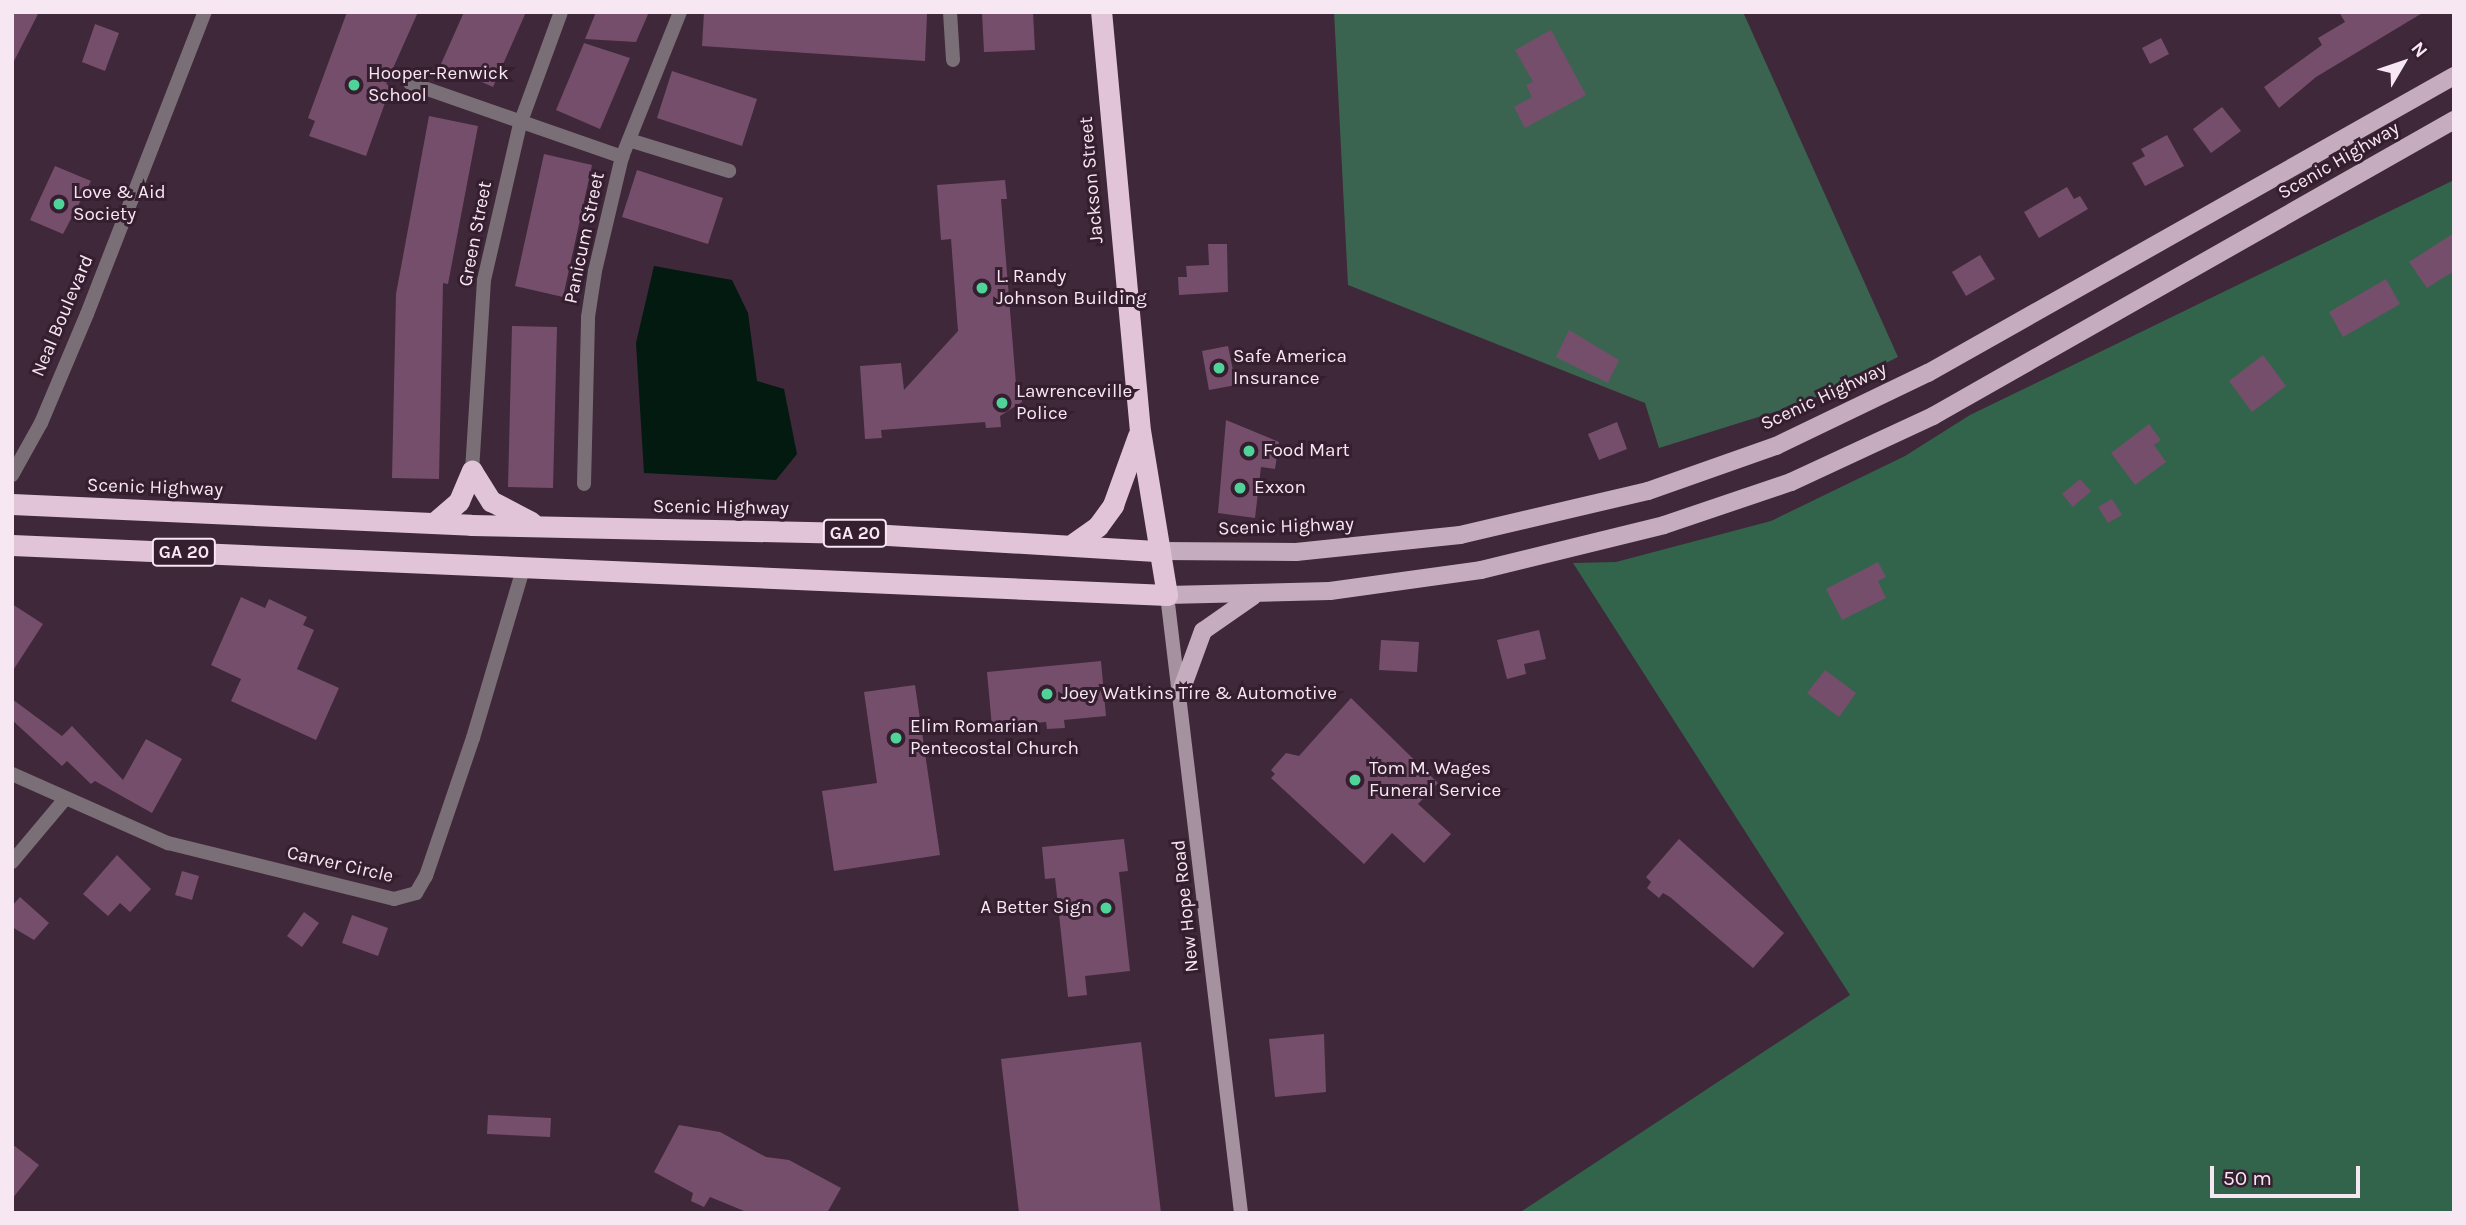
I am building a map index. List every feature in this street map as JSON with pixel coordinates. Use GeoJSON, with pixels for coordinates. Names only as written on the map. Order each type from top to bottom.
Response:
{"type":"FeatureCollection","features":[{"type":"Feature","properties":{"kind":"highway","name":"Jackson Street"},"geometry":{"type":"LineString","coordinates":[[1101,12],[1140,431],[1167,595]]}},
{"type":"Feature","properties":{"kind":"highway"},"geometry":{"type":"LineString","coordinates":[[1074,543],[1098,526],[1113,505],[1140,431]]}},
{"type":"Feature","properties":{"kind":"highway"},"geometry":{"type":"LineString","coordinates":[[434,523],[459,501],[472,471]]}},
{"type":"Feature","properties":{"kind":"highway"},"geometry":{"type":"LineString","coordinates":[[472,471],[491,501],[542,527]]}},
{"type":"Feature","properties":{"kind":"highway","name":"Scenic Highway"},"geometry":{"type":"LineString","coordinates":[[12,504],[542,527],[854,533],[1074,543],[1159,551]]}},
{"type":"Feature","properties":{"kind":"highway","name":"Scenic Highway"},"geometry":{"type":"LineString","coordinates":[[12,545],[1167,595]]}},
{"type":"Feature","properties":{"kind":"main road","name":"Scenic Highway"},"geometry":{"type":"LineString","coordinates":[[1159,551],[1296,552],[1460,535],[1590,508],[1741,459],[1865,406],[1928,373],[2454,76]]}},
{"type":"Feature","properties":{"kind":"main road","name":"Scenic Highway"},"geometry":{"type":"LineString","coordinates":[[1167,595],[1330,591],[1481,570],[1664,525],[1791,482],[1933,416],[2454,120]]}},
{"type":"Feature","properties":{"kind":"main road"},"geometry":{"type":"LineString","coordinates":[[1181,691],[1203,631],[1257,594]]}},
{"type":"Feature","properties":{"kind":"street","name":"Neal Boulevard"},"geometry":{"type":"LineString","coordinates":[[12,475],[41,423],[87,314],[205,12]]}},
{"type":"Feature","properties":{"kind":"street","name":"Green Street"},"geometry":{"type":"LineString","coordinates":[[472,471],[484,280],[520,124],[561,12]]}},
{"type":"Feature","properties":{"kind":"street","name":"Panicum Street"},"geometry":{"type":"LineString","coordinates":[[584,484],[588,317],[622,157],[680,12]]}},
{"type":"Feature","properties":{"kind":"street"},"geometry":{"type":"LineString","coordinates":[[950,12],[953,61]]}},
{"type":"Feature","properties":{"kind":"street"},"geometry":{"type":"LineString","coordinates":[[410,83],[520,124],[622,157]]}},
{"type":"Feature","properties":{"kind":"street"},"geometry":{"type":"LineString","coordinates":[[629,141],[729,171]]}},
{"type":"Feature","properties":{"kind":"street","name":"Carver Circle"},"geometry":{"type":"LineString","coordinates":[[12,774],[64,800],[168,843],[394,899],[416,893],[426,876],[477,726],[524,566]]}},
{"type":"Feature","properties":{"kind":"street","name":"New Hope Road"},"geometry":{"type":"LineString","coordinates":[[1167,595],[1181,691],[1241,1213]]}},
{"type":"Feature","properties":{"kind":"street"},"geometry":{"type":"LineString","coordinates":[[12,862],[64,800]]}},
{"type":"Feature","properties":{"kind":"green space"},"geometry":{"type":"Polygon","coordinates":[[[1334,12],[1743,12],[1898,357],[1806,402],[1659,448],[1645,403],[1348,285],[1334,12]]]}},
{"type":"Feature","properties":{"kind":"green space"},"geometry":{"type":"Polygon","coordinates":[[[2454,180],[2454,1213],[1519,1213],[1850,995],[1573,563],[1616,562],[1771,521],[1905,456],[1970,415],[2454,180]]]}},
{"type":"Feature","properties":{"kind":"shaded area"},"geometry":{"type":"Polygon","coordinates":[[[654,266],[732,280],[748,313],[757,381],[784,389],[797,454],[776,480],[644,473],[636,343],[654,266]]]}},
{"type":"Feature","properties":{"kind":"building"},"geometry":{"type":"Polygon","coordinates":[[[12,12],[39,12],[12,65],[12,12]]]}},
{"type":"Feature","properties":{"kind":"building","name":"Hooper-Renwick School"},"geometry":{"type":"Polygon","coordinates":[[[347,12],[418,12],[386,84],[391,86],[366,156],[309,136],[315,121],[308,118],[347,12]]]}},
{"type":"Feature","properties":{"kind":"building"},"geometry":{"type":"Polygon","coordinates":[[[464,12],[526,12],[493,87],[441,64],[464,12]]]}},
{"type":"Feature","properties":{"kind":"building"},"geometry":{"type":"Polygon","coordinates":[[[596,12],[649,12],[636,42],[585,39],[596,12]]]}},
{"type":"Feature","properties":{"kind":"building"},"geometry":{"type":"Polygon","coordinates":[[[704,12],[927,14],[925,61],[702,46],[704,12]]]}},
{"type":"Feature","properties":{"kind":"building"},"geometry":{"type":"Polygon","coordinates":[[[982,12],[1033,12],[1035,50],[984,52],[982,12]]]}},
{"type":"Feature","properties":{"kind":"building"},"geometry":{"type":"Polygon","coordinates":[[[2339,12],[2424,12],[2316,77],[2279,108],[2264,87],[2322,45],[2318,38],[2345,22],[2339,12]]]}},
{"type":"Feature","properties":{"kind":"building"},"geometry":{"type":"Polygon","coordinates":[[[95,24],[119,33],[105,71],[82,62],[95,24]]]}},
{"type":"Feature","properties":{"kind":"building"},"geometry":{"type":"Polygon","coordinates":[[[1551,30],[1586,95],[1525,128],[1514,107],[1532,97],[1526,85],[1533,82],[1515,50],[1551,30]]]}},
{"type":"Feature","properties":{"kind":"building"},"geometry":{"type":"Polygon","coordinates":[[[2161,38],[2169,54],[2150,64],[2142,48],[2161,38]]]}},
{"type":"Feature","properties":{"kind":"building"},"geometry":{"type":"Polygon","coordinates":[[[584,43],[630,58],[600,129],[556,110],[584,43]]]}},
{"type":"Feature","properties":{"kind":"building"},"geometry":{"type":"Polygon","coordinates":[[[672,71],[757,99],[742,146],[657,118],[672,71]]]}},
{"type":"Feature","properties":{"kind":"building"},"geometry":{"type":"Polygon","coordinates":[[[2222,107],[2241,131],[2211,153],[2193,129],[2222,107]]]}},
{"type":"Feature","properties":{"kind":"building"},"geometry":{"type":"Polygon","coordinates":[[[429,116],[478,126],[448,284],[443,283],[439,479],[392,478],[396,294],[429,116]]]}},
{"type":"Feature","properties":{"kind":"building"},"geometry":{"type":"Polygon","coordinates":[[[2167,135],[2184,166],[2145,186],[2132,163],[2145,156],[2141,149],[2167,135]]]}},
{"type":"Feature","properties":{"kind":"building"},"geometry":{"type":"Polygon","coordinates":[[[544,154],[592,165],[563,297],[515,286],[544,154]]]}},
{"type":"Feature","properties":{"kind":"building","name":"Love & Aid Society"},"geometry":{"type":"Polygon","coordinates":[[[55,166],[91,181],[63,234],[30,220],[55,166]]]}},
{"type":"Feature","properties":{"kind":"building"},"geometry":{"type":"Polygon","coordinates":[[[637,170],[723,198],[708,244],[622,217],[637,170]]]}},
{"type":"Feature","properties":{"kind":"building","name":"L. Randy Johnson Building"},"geometry":{"type":"Polygon","coordinates":[[[1005,180],[1007,199],[1001,199],[1016,384],[1021,384],[1022,402],[1000,416],[1001,427],[986,428],[985,422],[881,430],[882,438],[865,439],[860,366],[901,363],[904,390],[958,331],[951,239],[941,240],[937,185],[1005,180]]]}},
{"type":"Feature","properties":{"kind":"building"},"geometry":{"type":"Polygon","coordinates":[[[2067,187],[2074,199],[2080,196],[2088,209],[2039,238],[2024,212],[2067,187]]]}},
{"type":"Feature","properties":{"kind":"building"},"geometry":{"type":"Polygon","coordinates":[[[2454,233],[2454,271],[2427,288],[2409,262],[2454,233]]]}},
{"type":"Feature","properties":{"kind":"building"},"geometry":{"type":"Polygon","coordinates":[[[1208,244],[1227,244],[1228,292],[1179,295],[1178,277],[1187,277],[1186,266],[1209,265],[1208,244]]]}},
{"type":"Feature","properties":{"kind":"building"},"geometry":{"type":"Polygon","coordinates":[[[1980,255],[1995,279],[1966,296],[1952,272],[1980,255]]]}},
{"type":"Feature","properties":{"kind":"building"},"geometry":{"type":"Polygon","coordinates":[[[2386,279],[2400,304],[2343,337],[2329,312],[2386,279]]]}},
{"type":"Feature","properties":{"kind":"building"},"geometry":{"type":"Polygon","coordinates":[[[512,326],[557,327],[553,488],[508,487],[512,326]]]}},
{"type":"Feature","properties":{"kind":"building"},"geometry":{"type":"Polygon","coordinates":[[[1569,330],[1619,360],[1608,383],[1556,357],[1569,330]]]}},
{"type":"Feature","properties":{"kind":"building","name":"Safe America Insurance"},"geometry":{"type":"Polygon","coordinates":[[[1228,346],[1236,385],[1209,390],[1202,351],[1228,346]]]}},
{"type":"Feature","properties":{"kind":"building"},"geometry":{"type":"Polygon","coordinates":[[[2263,355],[2286,386],[2252,412],[2229,381],[2263,355]]]}},
{"type":"Feature","properties":{"kind":"building"},"geometry":{"type":"Polygon","coordinates":[[[1226,420],[1279,442],[1275,469],[1261,467],[1255,518],[1218,513],[1226,420]]]}},
{"type":"Feature","properties":{"kind":"building"},"geometry":{"type":"Polygon","coordinates":[[[1617,422],[1627,449],[1599,460],[1588,434],[1617,422]]]}},
{"type":"Feature","properties":{"kind":"building"},"geometry":{"type":"Polygon","coordinates":[[[2149,424],[2161,440],[2154,445],[2166,462],[2135,485],[2111,453],[2149,424]]]}},
{"type":"Feature","properties":{"kind":"building"},"geometry":{"type":"Polygon","coordinates":[[[2080,479],[2091,491],[2073,507],[2062,494],[2080,479]]]}},
{"type":"Feature","properties":{"kind":"building"},"geometry":{"type":"Polygon","coordinates":[[[2112,499],[2122,515],[2108,523],[2098,507],[2112,499]]]}},
{"type":"Feature","properties":{"kind":"building"},"geometry":{"type":"Polygon","coordinates":[[[1878,562],[1886,577],[1878,581],[1886,598],[1842,620],[1826,589],[1878,562]]]}},
{"type":"Feature","properties":{"kind":"building"},"geometry":{"type":"Polygon","coordinates":[[[241,597],[265,608],[269,599],[307,617],[303,625],[314,630],[297,669],[339,688],[316,740],[231,701],[241,679],[211,665],[241,597]]]}},
{"type":"Feature","properties":{"kind":"building"},"geometry":{"type":"Polygon","coordinates":[[[12,604],[43,624],[12,672],[12,604]]]}},
{"type":"Feature","properties":{"kind":"building"},"geometry":{"type":"Polygon","coordinates":[[[1539,630],[1546,659],[1524,664],[1526,674],[1507,679],[1497,640],[1539,630]]]}},
{"type":"Feature","properties":{"kind":"building"},"geometry":{"type":"Polygon","coordinates":[[[1381,640],[1419,642],[1417,672],[1379,670],[1381,640]]]}},
{"type":"Feature","properties":{"kind":"building","name":"Joey Watkins Tire & Automotive"},"geometry":{"type":"Polygon","coordinates":[[[1101,661],[1106,716],[1064,720],[1065,728],[1047,729],[1046,722],[992,727],[987,672],[1101,661]]]}},
{"type":"Feature","properties":{"kind":"building"},"geometry":{"type":"Polygon","coordinates":[[[1825,670],[1856,693],[1839,717],[1807,693],[1825,670]]]}},
{"type":"Feature","properties":{"kind":"building","name":"Elim Romarian Pentecostal Church"},"geometry":{"type":"Polygon","coordinates":[[[915,685],[940,855],[834,871],[822,791],[877,783],[864,692],[915,685]]]}},
{"type":"Feature","properties":{"kind":"building","name":"Tom M. Wages Funeral Service"},"geometry":{"type":"Polygon","coordinates":[[[1351,698],[1438,783],[1418,804],[1451,834],[1424,863],[1392,833],[1364,864],[1271,778],[1275,774],[1271,770],[1286,753],[1299,756],[1351,698]]]}},
{"type":"Feature","properties":{"kind":"building"},"geometry":{"type":"Polygon","coordinates":[[[12,699],[62,736],[72,726],[123,780],[146,739],[182,759],[152,813],[95,781],[91,784],[67,761],[62,766],[12,720],[12,699]]]}},
{"type":"Feature","properties":{"kind":"building"},"geometry":{"type":"Polygon","coordinates":[[[1124,839],[1128,871],[1119,872],[1130,971],[1085,976],[1087,995],[1068,997],[1055,878],[1045,879],[1042,847],[1124,839]]]}},
{"type":"Feature","properties":{"kind":"building"},"geometry":{"type":"Polygon","coordinates":[[[1679,839],[1784,933],[1753,968],[1670,897],[1663,893],[1659,898],[1647,888],[1651,882],[1646,877],[1679,839]]]}},
{"type":"Feature","properties":{"kind":"building"},"geometry":{"type":"Polygon","coordinates":[[[117,855],[151,889],[130,912],[120,903],[108,916],[83,894],[117,855]]]}},
{"type":"Feature","properties":{"kind":"building"},"geometry":{"type":"Polygon","coordinates":[[[182,871],[199,876],[192,900],[175,895],[182,871]]]}},
{"type":"Feature","properties":{"kind":"building"},"geometry":{"type":"Polygon","coordinates":[[[20,897],[49,923],[34,940],[12,927],[12,906],[20,897]]]}},
{"type":"Feature","properties":{"kind":"building"},"geometry":{"type":"Polygon","coordinates":[[[304,912],[319,923],[302,947],[287,936],[304,912]]]}},
{"type":"Feature","properties":{"kind":"building"},"geometry":{"type":"Polygon","coordinates":[[[352,915],[388,928],[378,956],[342,943],[352,915]]]}},
{"type":"Feature","properties":{"kind":"building"},"geometry":{"type":"Polygon","coordinates":[[[1324,1034],[1326,1092],[1275,1097],[1269,1039],[1324,1034]]]}},
{"type":"Feature","properties":{"kind":"building"},"geometry":{"type":"Polygon","coordinates":[[[1141,1042],[1161,1213],[1019,1213],[1001,1059],[1141,1042]]]}},
{"type":"Feature","properties":{"kind":"building"},"geometry":{"type":"Polygon","coordinates":[[[488,1115],[551,1118],[550,1137],[487,1134],[488,1115]]]}},
{"type":"Feature","properties":{"kind":"building"},"geometry":{"type":"Polygon","coordinates":[[[679,1125],[720,1132],[766,1157],[789,1160],[841,1188],[827,1213],[749,1213],[710,1197],[704,1207],[691,1201],[693,1193],[654,1172],[679,1125]]]}},
{"type":"Feature","properties":{"kind":"building"},"geometry":{"type":"Polygon","coordinates":[[[12,1144],[39,1165],[12,1199],[12,1144]]]}},
{"type":"Feature","properties":{"kind":"place","name":"Hooper-Renwick School"},"geometry":{"type":"Point","coordinates":[354,85]}},
{"type":"Feature","properties":{"kind":"place","name":"Love & Aid Society"},"geometry":{"type":"Point","coordinates":[59,204]}},
{"type":"Feature","properties":{"kind":"place","name":"L. Randy Johnson Building"},"geometry":{"type":"Point","coordinates":[982,288]}},
{"type":"Feature","properties":{"kind":"place","name":"Safe America Insurance"},"geometry":{"type":"Point","coordinates":[1219,368]}},
{"type":"Feature","properties":{"kind":"place","name":"Lawrenceville Police"},"geometry":{"type":"Point","coordinates":[1002,403]}},
{"type":"Feature","properties":{"kind":"place","name":"Food Mart"},"geometry":{"type":"Point","coordinates":[1249,451]}},
{"type":"Feature","properties":{"kind":"place","name":"Exxon"},"geometry":{"type":"Point","coordinates":[1240,488]}},
{"type":"Feature","properties":{"kind":"place","name":"Joey Watkins Tire & Automotive"},"geometry":{"type":"Point","coordinates":[1047,694]}},
{"type":"Feature","properties":{"kind":"place","name":"Elim Romarian Pentecostal Church"},"geometry":{"type":"Point","coordinates":[896,738]}},
{"type":"Feature","properties":{"kind":"place","name":"Tom M. Wages Funeral Service"},"geometry":{"type":"Point","coordinates":[1355,780]}},
{"type":"Feature","properties":{"kind":"place","name":"A Better Sign"},"geometry":{"type":"Point","coordinates":[1106,908]}}]}
